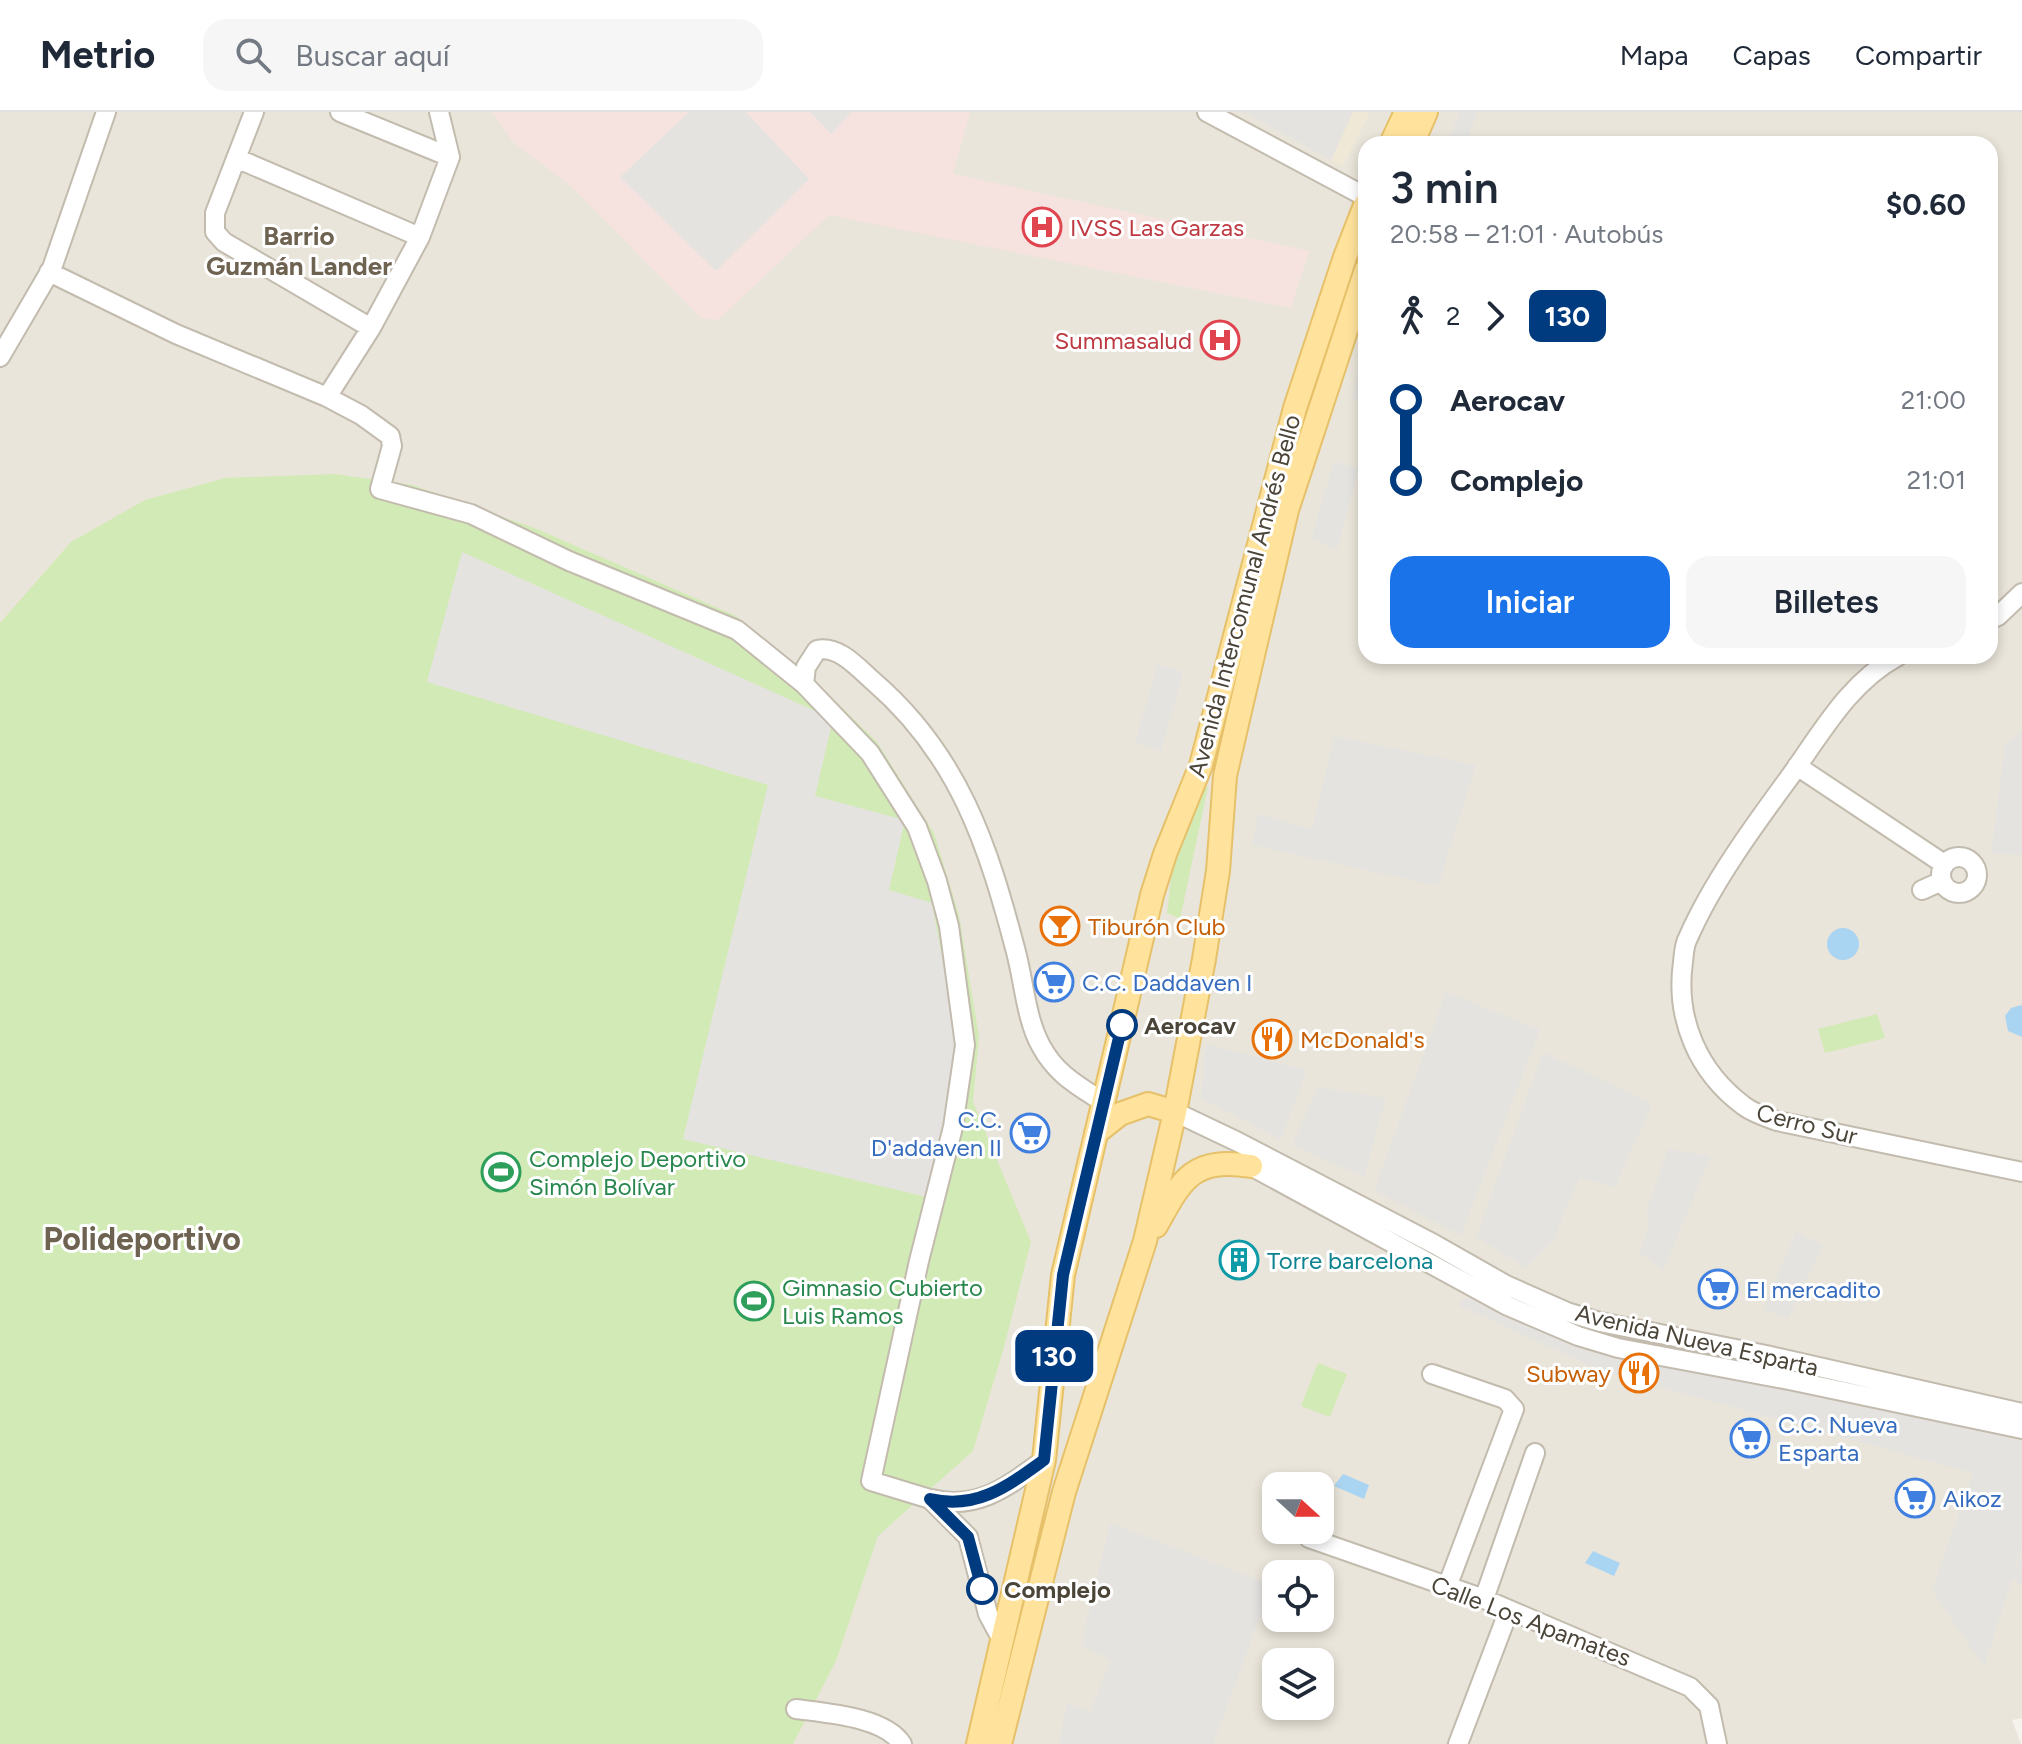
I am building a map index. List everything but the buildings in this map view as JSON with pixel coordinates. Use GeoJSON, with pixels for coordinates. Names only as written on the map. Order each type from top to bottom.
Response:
{"type":"FeatureCollection","features":[{"type":"Feature","properties":{"kind":"main road"},"geometry":{"type":"LineString","coordinates":[[1395,136],[1406,112]]}},
{"type":"Feature","properties":{"kind":"main road"},"geometry":{"type":"LineString","coordinates":[[1416,136],[1426,112]]}},
{"type":"Feature","properties":{"kind":"main road","name":"Avenida Intercomunal Andrés Bello"},"geometry":{"type":"LineString","coordinates":[[978,1744],[1044,1460],[1063,1275],[1152,895],[1209,739],[1295,408],[1358,222]]}},
{"type":"Feature","properties":{"kind":"main road","name":"Avenida Intercomunal Andrés Bello"},"geometry":{"type":"LineString","coordinates":[[1000,1744],[1064,1492],[1142,1251],[1175,1112],[1209,930],[1218,871],[1225,776],[1235,730],[1287,510],[1358,294]]}},
{"type":"Feature","properties":{"kind":"main road"},"geometry":{"type":"LineString","coordinates":[[1096,1133],[1120,1114],[1148,1104],[1175,1112]]}},
{"type":"Feature","properties":{"kind":"main road"},"geometry":{"type":"LineString","coordinates":[[1142,1251],[1178,1186],[1197,1169],[1227,1164],[1251,1166]]}},
{"type":"Feature","properties":{"kind":"street"},"geometry":{"type":"LineString","coordinates":[[0,357],[49,272],[106,112]]}},
{"type":"Feature","properties":{"kind":"street"},"geometry":{"type":"LineString","coordinates":[[254,112],[215,213],[215,232],[224,242],[371,328]]}},
{"type":"Feature","properties":{"kind":"street"},"geometry":{"type":"LineString","coordinates":[[340,112],[450,157]]}},
{"type":"Feature","properties":{"kind":"street"},"geometry":{"type":"LineString","coordinates":[[327,397],[371,328],[420,237],[450,157],[439,112]]}},
{"type":"Feature","properties":{"kind":"street"},"geometry":{"type":"LineString","coordinates":[[1207,112],[1358,196]]}},
{"type":"Feature","properties":{"kind":"street"},"geometry":{"type":"LineString","coordinates":[[236,158],[420,237]]}},
{"type":"Feature","properties":{"kind":"street"},"geometry":{"type":"LineString","coordinates":[[49,272],[176,334],[327,397],[361,415],[390,436],[392,446],[380,489],[471,514],[569,561],[737,630],[804,684],[870,753],[917,827],[937,881],[949,926],[965,1045],[960,1089],[871,1481],[951,1504],[972,1501],[1008,1485],[1044,1460]]}},
{"type":"Feature","properties":{"kind":"street"},"geometry":{"type":"LineString","coordinates":[[1998,616],[2022,593]]}},
{"type":"Feature","properties":{"kind":"street"},"geometry":{"type":"LineString","coordinates":[[804,684],[810,658],[817,650],[828,648],[892,698],[933,744],[964,795],[982,839],[1010,928],[1038,1042],[1052,1066],[1103,1102]]}},
{"type":"Feature","properties":{"kind":"street","name":"Cerro Sur"},"geometry":{"type":"LineString","coordinates":[[1883,664],[1860,683],[1831,718],[1740,844],[1686,941],[1680,981],[1684,1017],[1706,1069],[1747,1109],[1777,1121],[2022,1172]]}},
{"type":"Feature","properties":{"kind":"street"},"geometry":{"type":"LineString","coordinates":[[1797,766],[1943,872],[1922,890]]}},
{"type":"Feature","properties":{"kind":"street","name":"Avenida Nueva Esparta"},"geometry":{"type":"LineString","coordinates":[[1175,1112],[1434,1244],[1506,1285],[1567,1312],[1658,1335],[1766,1355],[2022,1413]]}},
{"type":"Feature","properties":{"kind":"street","name":"Avenida Nueva Esparta"},"geometry":{"type":"LineString","coordinates":[[1251,1166],[1508,1306],[1578,1336],[1618,1348],[2022,1429]]}},
{"type":"Feature","properties":{"kind":"street"},"geometry":{"type":"LineString","coordinates":[[1432,1374],[1505,1399],[1514,1409],[1447,1587]]}},
{"type":"Feature","properties":{"kind":"street"},"geometry":{"type":"LineString","coordinates":[[1484,1599],[1535,1453]]}},
{"type":"Feature","properties":{"kind":"street"},"geometry":{"type":"LineString","coordinates":[[930,1499],[968,1537],[988,1614],[1002,1640]]}},
{"type":"Feature","properties":{"kind":"street","name":"Calle Los Apamates"},"geometry":{"type":"LineString","coordinates":[[1326,1544],[1484,1599],[1619,1654],[1690,1687],[1709,1706],[1717,1744]]}},
{"type":"Feature","properties":{"kind":"street"},"geometry":{"type":"LineString","coordinates":[[1458,1744],[1509,1610]]}},
{"type":"Feature","properties":{"kind":"street"},"geometry":{"type":"LineString","coordinates":[[796,1709],[832,1713],[873,1724],[888,1730],[902,1744]]}},
{"type":"Feature","properties":{"kind":"shaded area"},"geometry":{"type":"Polygon","coordinates":[[[0,112],[2022,112],[2022,1718],[2012,1720],[2021,1744],[0,1744],[0,112]]]}},
{"type":"Feature","properties":{"kind":"shaded area","name":"IVSS Las Garzas"},"geometry":{"type":"Polygon","coordinates":[[[492,112],[970,112],[953,174],[1309,251],[1291,308],[829,215],[718,320],[701,318],[571,186],[513,142],[492,112]]]}},
{"type":"Feature","properties":{"kind":"shaded area"},"geometry":{"type":"Polygon","coordinates":[[[689,112],[746,112],[809,179],[716,271],[620,177],[689,112]]]}},
{"type":"Feature","properties":{"kind":"shaded area"},"geometry":{"type":"Polygon","coordinates":[[[810,112],[852,112],[831,134],[810,112]]]}},
{"type":"Feature","properties":{"kind":"shaded area"},"geometry":{"type":"Polygon","coordinates":[[[1243,112],[1370,112],[1343,167],[1243,112]]]}},
{"type":"Feature","properties":{"kind":"shaded area"},"geometry":{"type":"Polygon","coordinates":[[[1243,112],[1353,112],[1331,160],[1243,112]]]}},
{"type":"Feature","properties":{"kind":"shaded area"},"geometry":{"type":"Polygon","coordinates":[[[1460,112],[1477,112],[1469,136],[1450,136],[1460,112]]]}},
{"type":"Feature","properties":{"kind":"shaded area"},"geometry":{"type":"Polygon","coordinates":[[[1358,372],[1358,400],[1352,398],[1358,372]]]}},
{"type":"Feature","properties":{"kind":"shaded area"},"geometry":{"type":"Polygon","coordinates":[[[1334,461],[1358,469],[1337,549],[1311,539],[1334,461]]]}},
{"type":"Feature","properties":{"kind":"shaded area"},"geometry":{"type":"Polygon","coordinates":[[[462,552],[833,719],[815,796],[905,820],[889,890],[932,903],[955,1028],[955,1065],[927,1197],[683,1139],[768,785],[427,682],[462,552]]]}},
{"type":"Feature","properties":{"kind":"shaded area"},"geometry":{"type":"Polygon","coordinates":[[[1158,664],[1183,672],[1161,752],[1135,742],[1158,664]]]}},
{"type":"Feature","properties":{"kind":"shaded area"},"geometry":{"type":"Polygon","coordinates":[[[2022,730],[2022,855],[1991,854],[2005,745],[2022,730]]]}},
{"type":"Feature","properties":{"kind":"shaded area"},"geometry":{"type":"Polygon","coordinates":[[[1334,736],[1476,765],[1438,886],[1252,845],[1258,814],[1312,829],[1334,736]]]}},
{"type":"Feature","properties":{"kind":"shaded area"},"geometry":{"type":"Polygon","coordinates":[[[1446,992],[1540,1030],[1461,1235],[1374,1191],[1446,992]]]}},
{"type":"Feature","properties":{"kind":"shaded area"},"geometry":{"type":"Polygon","coordinates":[[[1206,1044],[1307,1070],[1281,1140],[1201,1098],[1206,1044]]]}},
{"type":"Feature","properties":{"kind":"shaded area"},"geometry":{"type":"Polygon","coordinates":[[[1543,1052],[1652,1104],[1615,1187],[1579,1178],[1553,1241],[1526,1268],[1476,1237],[1543,1052]]]}},
{"type":"Feature","properties":{"kind":"shaded area"},"geometry":{"type":"Polygon","coordinates":[[[1318,1087],[1386,1098],[1364,1177],[1292,1145],[1318,1087]]]}},
{"type":"Feature","properties":{"kind":"shaded area"},"geometry":{"type":"Polygon","coordinates":[[[1668,1149],[1711,1156],[1663,1271],[1639,1252],[1648,1229],[1647,1209],[1668,1149]]]}},
{"type":"Feature","properties":{"kind":"shaded area"},"geometry":{"type":"Polygon","coordinates":[[[1796,1231],[1823,1245],[1788,1319],[1764,1309],[1796,1231]]]}},
{"type":"Feature","properties":{"kind":"shaded area"},"geometry":{"type":"Polygon","coordinates":[[[1470,1293],[1669,1366],[2022,1440],[2022,1548],[2014,1573],[2022,1556],[2022,1585],[2012,1579],[1984,1667],[1932,1590],[1973,1473],[1602,1371],[1458,1305],[1470,1293]]]}},
{"type":"Feature","properties":{"kind":"shaded area"},"geometry":{"type":"Polygon","coordinates":[[[1110,1523],[1262,1581],[1262,1612],[1213,1744],[1059,1744],[1067,1703],[1090,1712],[1111,1660],[1081,1645],[1110,1523]]]}},
{"type":"Feature","properties":{"kind":"green space","name":"Complejo Deportivo Simón Bolívar"},"geometry":{"type":"Polygon","coordinates":[[[335,474],[413,485],[537,529],[736,616],[816,682],[877,742],[934,833],[959,915],[979,1037],[973,1102],[1031,1242],[973,1451],[878,1536],[836,1661],[793,1744],[0,1744],[0,623],[71,542],[145,500],[225,478],[335,474]]]}},
{"type":"Feature","properties":{"kind":"green space"},"geometry":{"type":"Polygon","coordinates":[[[1208,787],[1180,919],[1167,913],[1174,854],[1199,788],[1208,787]]]}},
{"type":"Feature","properties":{"kind":"green space"},"geometry":{"type":"Polygon","coordinates":[[[1877,1014],[1885,1038],[1825,1053],[1818,1029],[1877,1014]]]}},
{"type":"Feature","properties":{"kind":"green space"},"geometry":{"type":"Polygon","coordinates":[[[1318,1363],[1347,1374],[1330,1417],[1301,1406],[1318,1363]]]}},
{"type":"Feature","properties":{"kind":"water"},"geometry":{"type":"Polygon","coordinates":[[[1843,928],[1854,933],[1859,944],[1854,955],[1843,960],[1832,955],[1827,944],[1832,933],[1843,928]]]}},
{"type":"Feature","properties":{"kind":"water"},"geometry":{"type":"Polygon","coordinates":[[[2022,1005],[2022,1037],[2008,1031],[2005,1016],[2011,1008],[2022,1005]]]}},
{"type":"Feature","properties":{"kind":"water"},"geometry":{"type":"Polygon","coordinates":[[[1343,1474],[1369,1485],[1364,1499],[1334,1486],[1343,1474]]]}},
{"type":"Feature","properties":{"kind":"water"},"geometry":{"type":"Polygon","coordinates":[[[1593,1551],[1620,1563],[1614,1576],[1585,1563],[1593,1551]]]}},
{"type":"Feature","properties":{"kind":"bus line","name":"130"},"geometry":{"type":"LineString","coordinates":[[982,1589],[968,1537],[930,1499],[951,1504],[972,1501],[1008,1485],[1044,1460],[1063,1275],[1122,1025]]}},
{"type":"Feature","properties":{"kind":"place","name":"IVSS Las Garzas"},"geometry":{"type":"Point","coordinates":[1042,227]}},
{"type":"Feature","properties":{"kind":"place","name":"Summasalud"},"geometry":{"type":"Point","coordinates":[1220,340]}},
{"type":"Feature","properties":{"kind":"place","name":"Tiburón Club"},"geometry":{"type":"Point","coordinates":[1060,926]}},
{"type":"Feature","properties":{"kind":"place","name":"C.C. Daddaven I"},"geometry":{"type":"Point","coordinates":[1054,982]}},
{"type":"Feature","properties":{"kind":"place","name":"Aerocav"},"geometry":{"type":"Point","coordinates":[1122,1025]}},
{"type":"Feature","properties":{"kind":"place","name":"McDonald's"},"geometry":{"type":"Point","coordinates":[1272,1039]}},
{"type":"Feature","properties":{"kind":"place","name":"C.C. D'addaven II"},"geometry":{"type":"Point","coordinates":[1030,1133]}},
{"type":"Feature","properties":{"kind":"place","name":"Complejo Deportivo Simón Bolívar"},"geometry":{"type":"Point","coordinates":[501,1172]}},
{"type":"Feature","properties":{"kind":"place","name":"Torre barcelona"},"geometry":{"type":"Point","coordinates":[1239,1260]}},
{"type":"Feature","properties":{"kind":"place","name":"El mercadito"},"geometry":{"type":"Point","coordinates":[1718,1289]}},
{"type":"Feature","properties":{"kind":"place","name":"Gimnasio Cubierto Luis Ramos"},"geometry":{"type":"Point","coordinates":[754,1301]}},
{"type":"Feature","properties":{"kind":"place","name":"Subway"},"geometry":{"type":"Point","coordinates":[1639,1373]}},
{"type":"Feature","properties":{"kind":"place","name":"C.C. Nueva Esparta"},"geometry":{"type":"Point","coordinates":[1750,1438]}},
{"type":"Feature","properties":{"kind":"place","name":"Aikoz"},"geometry":{"type":"Point","coordinates":[1915,1498]}},
{"type":"Feature","properties":{"kind":"place","name":"Complejo"},"geometry":{"type":"Point","coordinates":[982,1589]}},
{"type":"Feature","properties":{"kind":"district","name":"Barrio Guzmán Lander"},"geometry":{"type":"Point","coordinates":[299,251]}},
{"type":"Feature","properties":{"kind":"district","name":"Polideportivo"},"geometry":{"type":"Point","coordinates":[142,1239]}}]}
